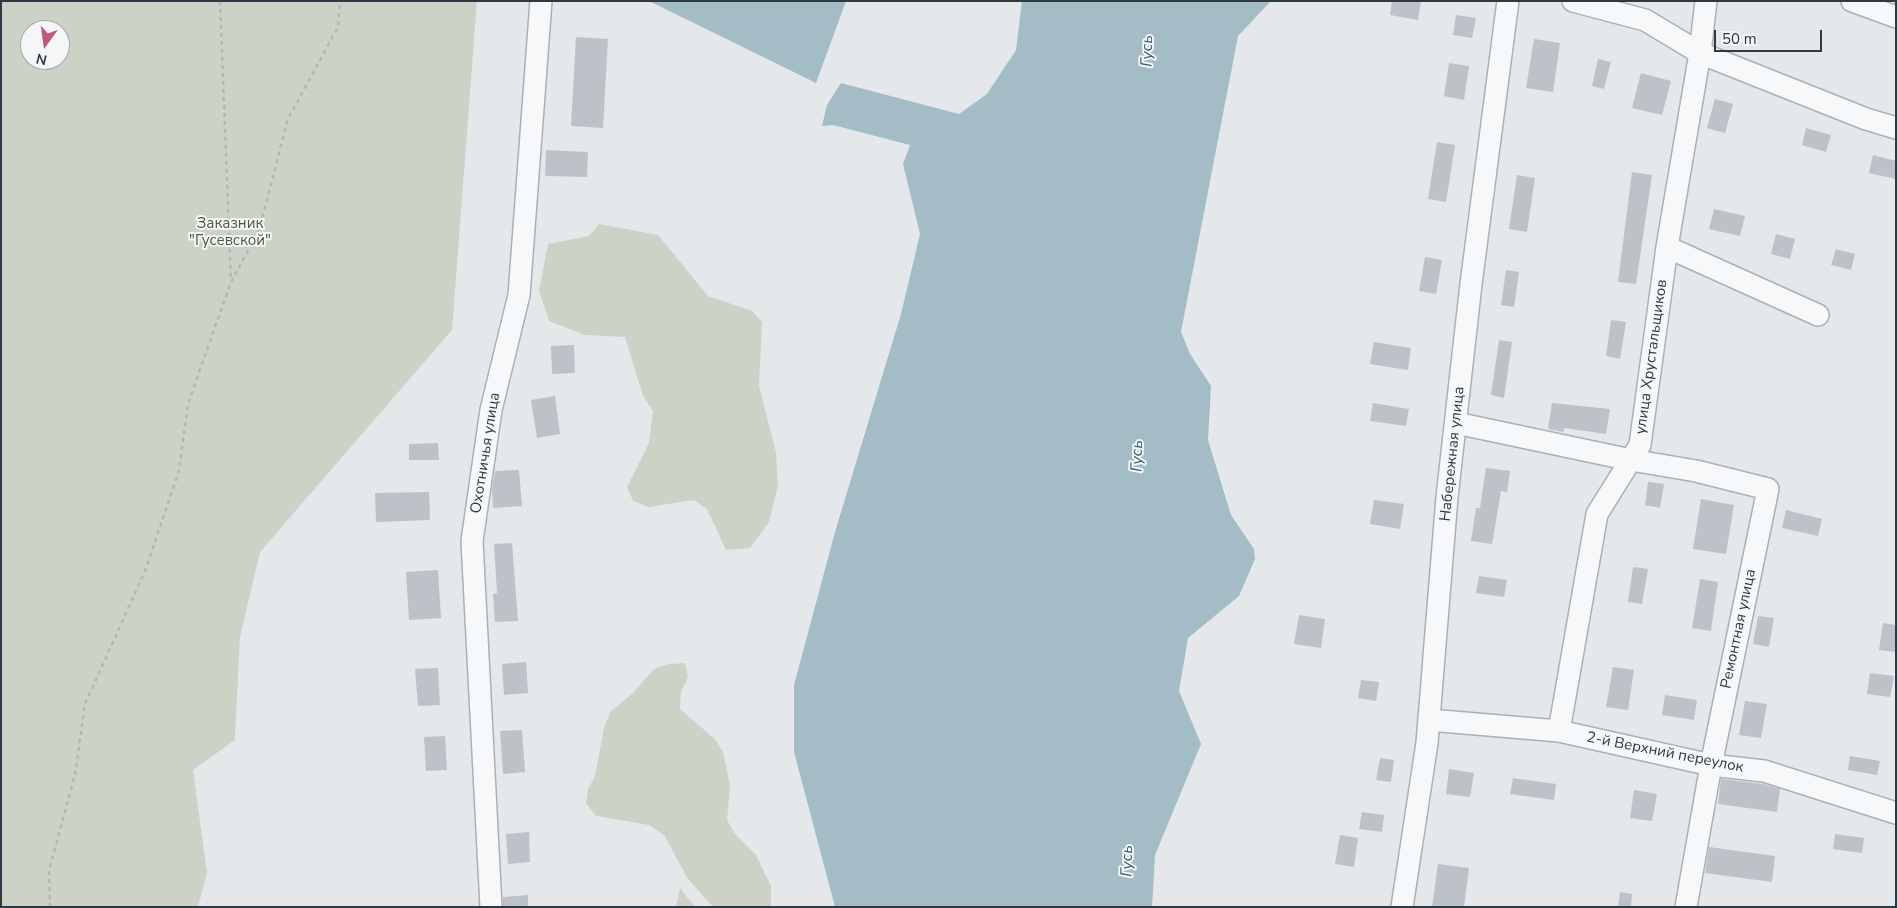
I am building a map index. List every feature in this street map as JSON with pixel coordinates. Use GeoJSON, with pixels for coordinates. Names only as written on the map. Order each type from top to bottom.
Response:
{"type":"FeatureCollection","features":[{"type":"Feature","properties":{"kind":"street","name":"Охотничья улица"},"geometry":{"type":"LineString","coordinates":[[491,907],[472,541],[490,410],[519,295],[541,1]]}},
{"type":"Feature","properties":{"kind":"street","name":"Набережная улица"},"geometry":{"type":"LineString","coordinates":[[1402,907],[1428,720],[1471,284],[1508,1]]}},
{"type":"Feature","properties":{"kind":"street"},"geometry":{"type":"LineString","coordinates":[[1573,1],[1645,20],[1700,53],[1866,119],[1896,128]]}},
{"type":"Feature","properties":{"kind":"street","name":"улица Хрустальщиков"},"geometry":{"type":"LineString","coordinates":[[1560,731],[1597,514],[1640,445],[1667,247],[1700,53],[1706,1]]}},
{"type":"Feature","properties":{"kind":"street"},"geometry":{"type":"LineString","coordinates":[[1861,3],[1896,17]]}},
{"type":"Feature","properties":{"kind":"street"},"geometry":{"type":"LineString","coordinates":[[1667,247],[1818,315]]}},
{"type":"Feature","properties":{"kind":"street"},"geometry":{"type":"LineString","coordinates":[[1456,423],[1630,460]]}},
{"type":"Feature","properties":{"kind":"street","name":"Ремонтная улица"},"geometry":{"type":"LineString","coordinates":[[1630,460],[1696,471],[1768,489],[1711,765],[1686,907]]}},
{"type":"Feature","properties":{"kind":"street","name":"2-й Верхний переулок"},"geometry":{"type":"LineString","coordinates":[[1428,720],[1560,731],[1711,765],[1764,771],[1896,812]]}},
{"type":"Feature","properties":{"kind":"path"},"geometry":{"type":"LineString","coordinates":[[220,1],[231,282]]}},
{"type":"Feature","properties":{"kind":"path"},"geometry":{"type":"LineString","coordinates":[[50,907],[49,870],[75,775],[85,704],[145,570],[178,471],[188,404],[231,282],[259,230],[288,119],[338,27],[340,1]]}},
{"type":"Feature","properties":{"kind":"green space","name":"Заказник \"Гусевской\""},"geometry":{"type":"Polygon","coordinates":[[[1,1],[477,1],[452,330],[260,552],[240,637],[235,740],[193,770],[207,873],[198,907],[1,907],[1,1]]]}},
{"type":"Feature","properties":{"kind":"green space"},"geometry":{"type":"Polygon","coordinates":[[[599,224],[658,235],[708,296],[752,311],[762,322],[759,386],[776,452],[778,486],[769,522],[750,548],[726,550],[707,509],[694,500],[649,507],[633,501],[627,487],[649,443],[653,411],[643,396],[625,337],[585,335],[549,321],[539,291],[548,244],[589,236],[599,224]]]}},
{"type":"Feature","properties":{"kind":"green space"},"geometry":{"type":"Polygon","coordinates":[[[685,663],[688,677],[681,692],[680,709],[715,739],[723,752],[730,785],[727,820],[735,834],[756,855],[771,886],[771,907],[713,907],[688,879],[664,835],[649,825],[596,816],[586,803],[588,789],[595,776],[604,728],[610,712],[633,693],[654,669],[669,664],[685,663]]]}},
{"type":"Feature","properties":{"kind":"green space"},"geometry":{"type":"Polygon","coordinates":[[[680,888],[695,907],[676,907],[680,888]]]}},
{"type":"Feature","properties":{"kind":"water"},"geometry":{"type":"Polygon","coordinates":[[[649,1],[846,1],[816,83],[649,1]]]}},
{"type":"Feature","properties":{"kind":"water","name":"Гусь"},"geometry":{"type":"Polygon","coordinates":[[[1022,1],[1271,1],[1238,36],[1181,332],[1190,354],[1211,386],[1208,440],[1231,515],[1254,549],[1255,559],[1239,596],[1188,638],[1179,691],[1201,744],[1155,855],[1152,907],[835,907],[794,752],[794,685],[835,532],[901,314],[920,234],[903,164],[910,145],[833,125],[822,126],[827,105],[841,83],[959,114],[987,94],[1016,50],[1022,1]]]}},
{"type":"Feature","properties":{"kind":"building"},"geometry":{"type":"Polygon","coordinates":[[[1392,1],[1421,1],[1418,20],[1390,15],[1392,1]]]}},
{"type":"Feature","properties":{"kind":"building"},"geometry":{"type":"Polygon","coordinates":[[[1456,15],[1476,18],[1472,38],[1453,35],[1456,15]]]}},
{"type":"Feature","properties":{"kind":"building"},"geometry":{"type":"Polygon","coordinates":[[[576,37],[608,39],[603,128],[571,126],[576,37]]]}},
{"type":"Feature","properties":{"kind":"building"},"geometry":{"type":"Polygon","coordinates":[[[1534,39],[1560,43],[1553,92],[1526,88],[1534,39]]]}},
{"type":"Feature","properties":{"kind":"building"},"geometry":{"type":"Polygon","coordinates":[[[1598,59],[1611,62],[1604,89],[1592,86],[1598,59]]]}},
{"type":"Feature","properties":{"kind":"building"},"geometry":{"type":"Polygon","coordinates":[[[1449,63],[1469,66],[1464,100],[1444,96],[1449,63]]]}},
{"type":"Feature","properties":{"kind":"building"},"geometry":{"type":"Polygon","coordinates":[[[1641,73],[1671,81],[1662,115],[1632,108],[1641,73]]]}},
{"type":"Feature","properties":{"kind":"building"},"geometry":{"type":"Polygon","coordinates":[[[1715,99],[1733,104],[1725,133],[1707,128],[1715,99]]]}},
{"type":"Feature","properties":{"kind":"building"},"geometry":{"type":"Polygon","coordinates":[[[1806,128],[1831,135],[1826,152],[1802,145],[1806,128]]]}},
{"type":"Feature","properties":{"kind":"building"},"geometry":{"type":"Polygon","coordinates":[[[1437,142],[1455,145],[1446,202],[1428,199],[1437,142]]]}},
{"type":"Feature","properties":{"kind":"building"},"geometry":{"type":"Polygon","coordinates":[[[546,150],[588,152],[587,177],[545,176],[546,150]]]}},
{"type":"Feature","properties":{"kind":"building"},"geometry":{"type":"Polygon","coordinates":[[[1873,155],[1896,161],[1896,179],[1869,173],[1873,155]]]}},
{"type":"Feature","properties":{"kind":"building"},"geometry":{"type":"Polygon","coordinates":[[[1632,172],[1652,175],[1636,284],[1618,282],[1632,172]]]}},
{"type":"Feature","properties":{"kind":"building"},"geometry":{"type":"Polygon","coordinates":[[[1517,175],[1535,178],[1527,232],[1509,229],[1517,175]]]}},
{"type":"Feature","properties":{"kind":"building"},"geometry":{"type":"Polygon","coordinates":[[[1714,209],[1745,216],[1740,236],[1709,229],[1714,209]]]}},
{"type":"Feature","properties":{"kind":"building"},"geometry":{"type":"Polygon","coordinates":[[[1776,234],[1795,239],[1790,259],[1771,254],[1776,234]]]}},
{"type":"Feature","properties":{"kind":"building"},"geometry":{"type":"Polygon","coordinates":[[[1836,249],[1855,254],[1851,270],[1831,265],[1836,249]]]}},
{"type":"Feature","properties":{"kind":"building"},"geometry":{"type":"Polygon","coordinates":[[[1425,257],[1442,260],[1436,294],[1419,291],[1425,257]]]}},
{"type":"Feature","properties":{"kind":"building"},"geometry":{"type":"Polygon","coordinates":[[[1506,270],[1519,272],[1514,307],[1501,305],[1506,270]]]}},
{"type":"Feature","properties":{"kind":"building"},"geometry":{"type":"Polygon","coordinates":[[[1611,320],[1626,322],[1620,359],[1606,356],[1611,320]]]}},
{"type":"Feature","properties":{"kind":"building"},"geometry":{"type":"Polygon","coordinates":[[[1499,340],[1512,342],[1504,398],[1491,395],[1499,340]]]}},
{"type":"Feature","properties":{"kind":"building"},"geometry":{"type":"Polygon","coordinates":[[[1374,342],[1411,348],[1408,370],[1370,364],[1374,342]]]}},
{"type":"Feature","properties":{"kind":"building"},"geometry":{"type":"Polygon","coordinates":[[[574,345],[575,373],[552,374],[551,346],[574,345]]]}},
{"type":"Feature","properties":{"kind":"building"},"geometry":{"type":"Polygon","coordinates":[[[555,396],[560,434],[537,438],[531,400],[555,396]]]}},
{"type":"Feature","properties":{"kind":"building"},"geometry":{"type":"Polygon","coordinates":[[[1373,403],[1409,409],[1406,426],[1370,421],[1373,403]]]}},
{"type":"Feature","properties":{"kind":"building"},"geometry":{"type":"Polygon","coordinates":[[[1552,403],[1610,409],[1606,434],[1564,428],[1564,432],[1548,429],[1552,403]]]}},
{"type":"Feature","properties":{"kind":"building"},"geometry":{"type":"Polygon","coordinates":[[[438,443],[439,460],[409,460],[409,444],[438,443]]]}},
{"type":"Feature","properties":{"kind":"building"},"geometry":{"type":"Polygon","coordinates":[[[1486,468],[1510,471],[1507,492],[1501,491],[1492,544],[1471,541],[1476,508],[1480,508],[1486,468]]]}},
{"type":"Feature","properties":{"kind":"building"},"geometry":{"type":"Polygon","coordinates":[[[519,470],[522,506],[493,508],[492,490],[495,471],[519,470]]]}},
{"type":"Feature","properties":{"kind":"building"},"geometry":{"type":"Polygon","coordinates":[[[1648,482],[1664,484],[1660,508],[1645,505],[1648,482]]]}},
{"type":"Feature","properties":{"kind":"building"},"geometry":{"type":"Polygon","coordinates":[[[429,492],[430,520],[376,522],[375,493],[429,492]]]}},
{"type":"Feature","properties":{"kind":"building"},"geometry":{"type":"Polygon","coordinates":[[[1701,499],[1734,505],[1726,554],[1693,549],[1701,499]]]}},
{"type":"Feature","properties":{"kind":"building"},"geometry":{"type":"Polygon","coordinates":[[[1374,500],[1404,504],[1400,529],[1370,524],[1374,500]]]}},
{"type":"Feature","properties":{"kind":"building"},"geometry":{"type":"Polygon","coordinates":[[[1786,510],[1822,519],[1818,536],[1782,528],[1786,510]]]}},
{"type":"Feature","properties":{"kind":"building"},"geometry":{"type":"Polygon","coordinates":[[[512,543],[518,621],[495,622],[493,594],[497,593],[494,544],[512,543]]]}},
{"type":"Feature","properties":{"kind":"building"},"geometry":{"type":"Polygon","coordinates":[[[1633,567],[1648,569],[1642,604],[1628,602],[1633,567]]]}},
{"type":"Feature","properties":{"kind":"building"},"geometry":{"type":"Polygon","coordinates":[[[438,570],[441,618],[409,620],[406,572],[438,570]]]}},
{"type":"Feature","properties":{"kind":"building"},"geometry":{"type":"Polygon","coordinates":[[[1479,576],[1507,580],[1504,597],[1476,593],[1479,576]]]}},
{"type":"Feature","properties":{"kind":"building"},"geometry":{"type":"Polygon","coordinates":[[[1700,579],[1718,582],[1711,631],[1692,628],[1700,579]]]}},
{"type":"Feature","properties":{"kind":"building"},"geometry":{"type":"Polygon","coordinates":[[[1299,615],[1325,619],[1321,648],[1294,644],[1299,615]]]}},
{"type":"Feature","properties":{"kind":"building"},"geometry":{"type":"Polygon","coordinates":[[[1758,616],[1774,618],[1769,647],[1753,644],[1758,616]]]}},
{"type":"Feature","properties":{"kind":"building"},"geometry":{"type":"Polygon","coordinates":[[[1883,623],[1896,625],[1896,652],[1879,650],[1883,623]]]}},
{"type":"Feature","properties":{"kind":"building"},"geometry":{"type":"Polygon","coordinates":[[[526,662],[528,693],[504,695],[502,664],[526,662]]]}},
{"type":"Feature","properties":{"kind":"building"},"geometry":{"type":"Polygon","coordinates":[[[1613,667],[1634,670],[1628,710],[1606,707],[1613,667]]]}},
{"type":"Feature","properties":{"kind":"building"},"geometry":{"type":"Polygon","coordinates":[[[438,668],[440,705],[418,706],[415,669],[438,668]]]}},
{"type":"Feature","properties":{"kind":"building"},"geometry":{"type":"Polygon","coordinates":[[[1870,673],[1894,676],[1890,697],[1867,694],[1870,673]]]}},
{"type":"Feature","properties":{"kind":"building"},"geometry":{"type":"Polygon","coordinates":[[[1361,680],[1379,682],[1376,701],[1358,698],[1361,680]]]}},
{"type":"Feature","properties":{"kind":"building"},"geometry":{"type":"Polygon","coordinates":[[[1665,695],[1697,700],[1694,720],[1662,715],[1665,695]]]}},
{"type":"Feature","properties":{"kind":"building"},"geometry":{"type":"Polygon","coordinates":[[[1745,701],[1767,704],[1761,738],[1739,735],[1745,701]]]}},
{"type":"Feature","properties":{"kind":"building"},"geometry":{"type":"Polygon","coordinates":[[[522,730],[525,772],[503,774],[500,731],[522,730]]]}},
{"type":"Feature","properties":{"kind":"building"},"geometry":{"type":"Polygon","coordinates":[[[445,736],[447,770],[426,771],[424,737],[445,736]]]}},
{"type":"Feature","properties":{"kind":"building"},"geometry":{"type":"Polygon","coordinates":[[[1850,756],[1880,761],[1877,775],[1848,770],[1850,756]]]}},
{"type":"Feature","properties":{"kind":"building"},"geometry":{"type":"Polygon","coordinates":[[[1380,758],[1394,760],[1391,782],[1376,780],[1380,758]]]}},
{"type":"Feature","properties":{"kind":"building"},"geometry":{"type":"Polygon","coordinates":[[[1449,769],[1474,773],[1470,797],[1446,794],[1449,769]]]}},
{"type":"Feature","properties":{"kind":"building"},"geometry":{"type":"Polygon","coordinates":[[[1513,778],[1556,784],[1554,800],[1510,794],[1513,778]]]}},
{"type":"Feature","properties":{"kind":"building"},"geometry":{"type":"Polygon","coordinates":[[[1721,779],[1763,784],[1780,789],[1777,812],[1718,804],[1721,779]]]}},
{"type":"Feature","properties":{"kind":"building"},"geometry":{"type":"Polygon","coordinates":[[[1634,790],[1657,794],[1652,821],[1630,818],[1634,790]]]}},
{"type":"Feature","properties":{"kind":"building"},"geometry":{"type":"Polygon","coordinates":[[[1362,812],[1384,815],[1382,832],[1359,829],[1362,812]]]}},
{"type":"Feature","properties":{"kind":"building"},"geometry":{"type":"Polygon","coordinates":[[[529,832],[530,862],[508,864],[506,834],[529,832]]]}},
{"type":"Feature","properties":{"kind":"building"},"geometry":{"type":"Polygon","coordinates":[[[1835,834],[1864,838],[1862,853],[1833,849],[1835,834]]]}},
{"type":"Feature","properties":{"kind":"building"},"geometry":{"type":"Polygon","coordinates":[[[1340,835],[1358,838],[1354,867],[1335,864],[1340,835]]]}},
{"type":"Feature","properties":{"kind":"building"},"geometry":{"type":"Polygon","coordinates":[[[1709,847],[1775,856],[1772,882],[1705,873],[1709,847]]]}},
{"type":"Feature","properties":{"kind":"building"},"geometry":{"type":"Polygon","coordinates":[[[1438,864],[1469,868],[1464,907],[1432,907],[1438,864]]]}},
{"type":"Feature","properties":{"kind":"building"},"geometry":{"type":"Polygon","coordinates":[[[1620,892],[1632,894],[1631,907],[1618,907],[1620,892]]]}},
{"type":"Feature","properties":{"kind":"building"},"geometry":{"type":"Polygon","coordinates":[[[528,895],[528,907],[503,907],[503,897],[528,895]]]}}]}
